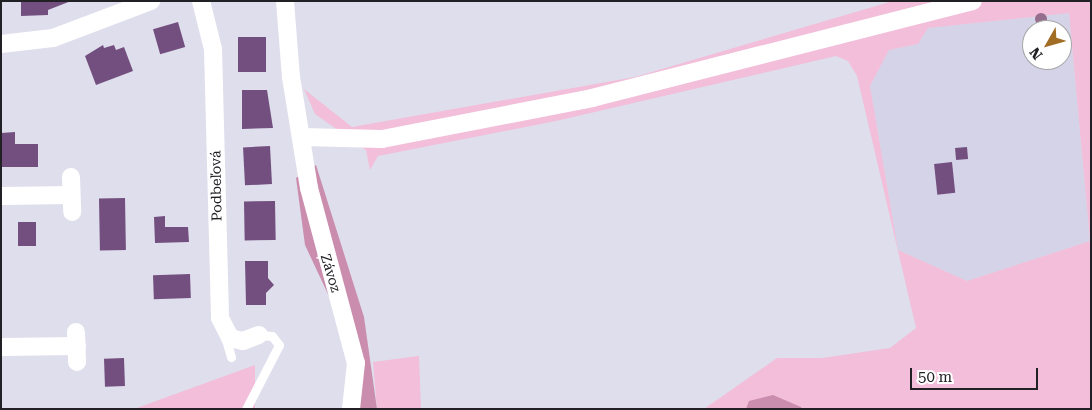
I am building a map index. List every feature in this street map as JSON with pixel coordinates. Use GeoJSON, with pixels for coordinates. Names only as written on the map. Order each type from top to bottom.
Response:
{"type":"FeatureCollection","features":[{"type":"Feature","properties":{"kind":"street"},"geometry":{"type":"LineString","coordinates":[[1,44],[53,38],[150,1]]}},
{"type":"Feature","properties":{"kind":"street","name":"Podbeľová"},"geometry":{"type":"LineString","coordinates":[[201,1],[213,49],[218,302],[224,332]]}},
{"type":"Feature","properties":{"kind":"street","name":"Závoz"},"geometry":{"type":"LineString","coordinates":[[285,1],[291,77],[303,137],[317,230],[356,363],[351,409]]}},
{"type":"Feature","properties":{"kind":"street"},"geometry":{"type":"LineString","coordinates":[[303,137],[382,139],[592,98],[973,1]]}},
{"type":"Feature","properties":{"kind":"street"},"geometry":{"type":"LineString","coordinates":[[1,196],[72,204],[71,177]]}},
{"type":"Feature","properties":{"kind":"street"},"geometry":{"type":"LineString","coordinates":[[224,332],[237,341],[259,335]]}},
{"type":"Feature","properties":{"kind":"street"},"geometry":{"type":"LineString","coordinates":[[1,347],[77,347]]}},
{"type":"Feature","properties":{"kind":"lane"},"geometry":{"type":"LineString","coordinates":[[224,332],[231,357]]}},
{"type":"Feature","properties":{"kind":"lane"},"geometry":{"type":"LineString","coordinates":[[246,409],[279,345],[272,336],[259,335]]}},
{"type":"Feature","properties":{"kind":"shaded area"},"geometry":{"type":"Polygon","coordinates":[[[893,1],[1091,1],[1091,409],[704,409],[777,358],[822,358],[890,348],[916,328],[857,76],[848,61],[836,56],[556,121],[378,156],[370,170],[366,150],[315,114],[304,89],[352,127],[635,77],[893,1]],[[1069,13],[928,28],[918,44],[889,50],[870,86],[898,250],[967,281],[1090,241],[1072,46],[1072,20],[1070,20],[1069,13]]]}},
{"type":"Feature","properties":{"kind":"shaded area"},"geometry":{"type":"Polygon","coordinates":[[[1069,13],[1070,20],[1022,20],[1022,70],[1072,70],[1072,46],[1090,241],[967,281],[898,250],[870,86],[889,50],[918,44],[928,28],[1069,13]]]}},
{"type":"Feature","properties":{"kind":"shaded area"},"geometry":{"type":"Polygon","coordinates":[[[316,165],[364,317],[377,409],[357,409],[349,339],[305,245],[296,178],[316,165]]]}},
{"type":"Feature","properties":{"kind":"shaded area"},"geometry":{"type":"Polygon","coordinates":[[[419,356],[421,409],[377,409],[373,362],[419,356]]]}},
{"type":"Feature","properties":{"kind":"shaded area"},"geometry":{"type":"Polygon","coordinates":[[[255,365],[255,409],[134,409],[255,365]]]}},
{"type":"Feature","properties":{"kind":"shaded area"},"geometry":{"type":"Polygon","coordinates":[[[773,395],[802,409],[746,409],[749,401],[773,395]]]}},
{"type":"Feature","properties":{"kind":"building"},"geometry":{"type":"Polygon","coordinates":[[[21,1],[71,1],[48,10],[48,15],[21,16],[21,1]]]}},
{"type":"Feature","properties":{"kind":"building"},"geometry":{"type":"Polygon","coordinates":[[[178,22],[185,47],[160,54],[153,29],[178,22]]]}},
{"type":"Feature","properties":{"kind":"building"},"geometry":{"type":"Polygon","coordinates":[[[238,37],[266,37],[266,72],[238,72],[238,37]]]}},
{"type":"Feature","properties":{"kind":"building"},"geometry":{"type":"Polygon","coordinates":[[[103,45],[104,48],[114,45],[116,50],[124,47],[133,71],[96,85],[85,56],[103,45]]]}},
{"type":"Feature","properties":{"kind":"building"},"geometry":{"type":"Polygon","coordinates":[[[242,90],[267,90],[273,128],[242,129],[242,90]]]}},
{"type":"Feature","properties":{"kind":"building"},"geometry":{"type":"Polygon","coordinates":[[[15,132],[15,144],[38,144],[38,167],[1,167],[1,133],[15,132]]]}},
{"type":"Feature","properties":{"kind":"building"},"geometry":{"type":"Polygon","coordinates":[[[270,146],[272,184],[245,185],[243,147],[270,146]]]}},
{"type":"Feature","properties":{"kind":"building"},"geometry":{"type":"Polygon","coordinates":[[[967,147],[968,159],[956,160],[955,148],[967,147]]]}},
{"type":"Feature","properties":{"kind":"building"},"geometry":{"type":"Polygon","coordinates":[[[952,162],[955,193],[937,195],[934,164],[952,162]]]}},
{"type":"Feature","properties":{"kind":"building"},"geometry":{"type":"Polygon","coordinates":[[[99,198],[125,198],[126,250],[100,250],[99,198]]]}},
{"type":"Feature","properties":{"kind":"building"},"geometry":{"type":"Polygon","coordinates":[[[275,201],[276,240],[245,241],[244,202],[275,201]]]}},
{"type":"Feature","properties":{"kind":"building"},"geometry":{"type":"Polygon","coordinates":[[[165,216],[165,227],[188,227],[189,242],[155,243],[154,217],[165,216]]]}},
{"type":"Feature","properties":{"kind":"building"},"geometry":{"type":"Polygon","coordinates":[[[18,222],[36,222],[36,246],[18,246],[18,222]]]}},
{"type":"Feature","properties":{"kind":"building"},"geometry":{"type":"Polygon","coordinates":[[[245,261],[268,261],[268,278],[274,285],[266,293],[266,305],[246,305],[245,261]]]}},
{"type":"Feature","properties":{"kind":"building"},"geometry":{"type":"Polygon","coordinates":[[[190,274],[191,298],[154,299],[153,275],[190,274]]]}},
{"type":"Feature","properties":{"kind":"building"},"geometry":{"type":"Polygon","coordinates":[[[124,358],[125,386],[105,387],[104,359],[124,358]]]}}]}
